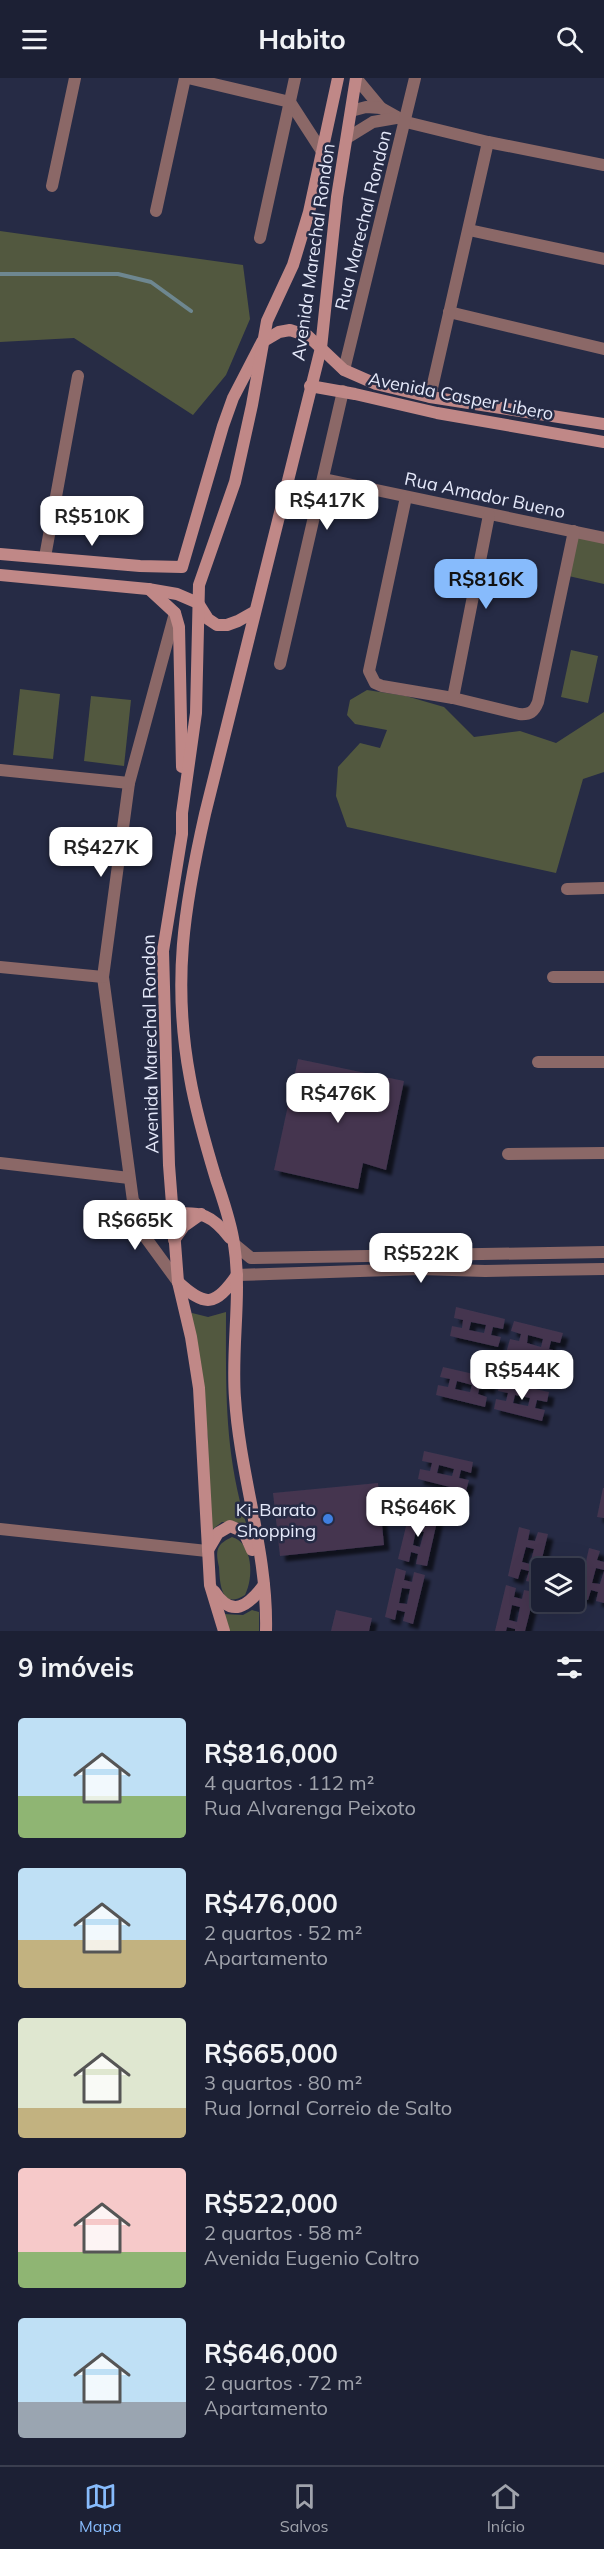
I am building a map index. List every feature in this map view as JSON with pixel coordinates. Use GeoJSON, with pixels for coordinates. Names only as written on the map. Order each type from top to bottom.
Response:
{"type":"FeatureCollection","features":[{"type":"Feature","properties":{"kind":"main road","name":"Avenida Marechal Rondon"},"geometry":{"type":"LineString","coordinates":[[224,1631],[210,1585],[198,1388],[191,1337],[178,1282],[174,1240],[163,951],[182,834],[182,813],[196,713],[198,603],[203,573],[235,482],[267,321],[293,265],[309,213],[338,78]]}},
{"type":"Feature","properties":{"kind":"main road","name":"Avenida Marechal Rondon"},"geometry":{"type":"LineString","coordinates":[[266,1631],[263,1579],[240,1448],[234,1396],[237,1275],[234,1244],[190,1078],[181,991],[181,954],[189,886],[231,717],[254,612],[321,348],[336,208],[356,78]]}},
{"type":"Feature","properties":{"kind":"main road"},"geometry":{"type":"LineString","coordinates":[[330,120],[351,111]]}},
{"type":"Feature","properties":{"kind":"main road","name":"Avenida Casper Libero"},"geometry":{"type":"LineString","coordinates":[[262,342],[279,332],[290,330],[308,336],[344,370],[376,384],[430,397],[604,424]]}},
{"type":"Feature","properties":{"kind":"main road"},"geometry":{"type":"LineString","coordinates":[[0,554],[140,566],[183,567],[223,426],[244,375],[262,342]]}},
{"type":"Feature","properties":{"kind":"main road","name":"Avenida Casper Libero"},"geometry":{"type":"LineString","coordinates":[[310,386],[343,391],[437,413],[604,442]]}},
{"type":"Feature","properties":{"kind":"main road"},"geometry":{"type":"LineString","coordinates":[[0,575],[148,589],[177,594],[198,603],[208,619],[217,625],[238,621],[254,612]]}},
{"type":"Feature","properties":{"kind":"main road"},"geometry":{"type":"LineString","coordinates":[[148,589],[175,613],[179,627],[182,813]]}},
{"type":"Feature","properties":{"kind":"main road"},"geometry":{"type":"LineString","coordinates":[[172,1214],[201,1214],[212,1218],[234,1244]]}},
{"type":"Feature","properties":{"kind":"main road"},"geometry":{"type":"LineString","coordinates":[[174,1240],[184,1226],[201,1214]]}},
{"type":"Feature","properties":{"kind":"main road"},"geometry":{"type":"LineString","coordinates":[[178,1282],[194,1296],[203,1301],[210,1301],[226,1290],[237,1275]]}},
{"type":"Feature","properties":{"kind":"main road"},"geometry":{"type":"LineString","coordinates":[[207,1551],[223,1528],[230,1526],[239,1529],[248,1537],[263,1579],[251,1602],[236,1608],[219,1600],[210,1585]]}},
{"type":"Feature","properties":{"kind":"street"},"geometry":{"type":"LineString","coordinates":[[52,186],[75,78]]}},
{"type":"Feature","properties":{"kind":"street"},"geometry":{"type":"LineString","coordinates":[[156,211],[186,78],[290,102],[323,153]]}},
{"type":"Feature","properties":{"kind":"street"},"geometry":{"type":"LineString","coordinates":[[260,238],[295,78]]}},
{"type":"Feature","properties":{"kind":"street"},"geometry":{"type":"LineString","coordinates":[[356,78],[381,108],[401,120],[488,142],[604,165]]}},
{"type":"Feature","properties":{"kind":"street","name":"Rua Marechal Rondon"},"geometry":{"type":"LineString","coordinates":[[344,370],[401,120],[415,78]]}},
{"type":"Feature","properties":{"kind":"street"},"geometry":{"type":"LineString","coordinates":[[351,111],[366,107],[381,108]]}},
{"type":"Feature","properties":{"kind":"street"},"geometry":{"type":"LineString","coordinates":[[347,138],[373,122],[401,120]]}},
{"type":"Feature","properties":{"kind":"street"},"geometry":{"type":"LineString","coordinates":[[430,397],[470,230],[488,142]]}},
{"type":"Feature","properties":{"kind":"street"},"geometry":{"type":"LineString","coordinates":[[470,230],[604,260]]}},
{"type":"Feature","properties":{"kind":"street"},"geometry":{"type":"LineString","coordinates":[[449,312],[604,349]]}},
{"type":"Feature","properties":{"kind":"street"},"geometry":{"type":"LineString","coordinates":[[45,557],[78,376]]}},
{"type":"Feature","properties":{"kind":"street"},"geometry":{"type":"LineString","coordinates":[[280,664],[343,391]]}},
{"type":"Feature","properties":{"kind":"street","name":"Rua Amador Bueno"},"geometry":{"type":"LineString","coordinates":[[324,479],[604,538]]}},
{"type":"Feature","properties":{"kind":"street"},"geometry":{"type":"LineString","coordinates":[[406,496],[369,671],[375,683],[382,686],[453,698],[519,714],[527,715],[534,711],[538,702],[573,531]]}},
{"type":"Feature","properties":{"kind":"street"},"geometry":{"type":"LineString","coordinates":[[453,698],[489,515]]}},
{"type":"Feature","properties":{"kind":"street"},"geometry":{"type":"LineString","coordinates":[[175,613],[129,783],[103,977],[132,1200],[140,1230],[178,1282]]}},
{"type":"Feature","properties":{"kind":"street"},"geometry":{"type":"LineString","coordinates":[[0,770],[129,783]]}},
{"type":"Feature","properties":{"kind":"street"},"geometry":{"type":"LineString","coordinates":[[567,890],[604,888]]}},
{"type":"Feature","properties":{"kind":"street"},"geometry":{"type":"LineString","coordinates":[[0,967],[103,977]]}},
{"type":"Feature","properties":{"kind":"street"},"geometry":{"type":"LineString","coordinates":[[553,977],[604,977]]}},
{"type":"Feature","properties":{"kind":"street"},"geometry":{"type":"LineString","coordinates":[[538,1062],[604,1062]]}},
{"type":"Feature","properties":{"kind":"street"},"geometry":{"type":"LineString","coordinates":[[508,1154],[604,1153]]}},
{"type":"Feature","properties":{"kind":"street"},"geometry":{"type":"LineString","coordinates":[[0,1163],[129,1178]]}},
{"type":"Feature","properties":{"kind":"street"},"geometry":{"type":"LineString","coordinates":[[132,1200],[147,1216],[172,1214]]}},
{"type":"Feature","properties":{"kind":"street"},"geometry":{"type":"LineString","coordinates":[[234,1244],[251,1257],[600,1252],[600,1269],[485,1271],[420,1269],[237,1275]]}},
{"type":"Feature","properties":{"kind":"street"},"geometry":{"type":"LineString","coordinates":[[418,1256],[420,1269]]}},
{"type":"Feature","properties":{"kind":"street"},"geometry":{"type":"LineString","coordinates":[[0,1529],[207,1551]]}},
{"type":"Feature","properties":{"kind":"green space"},"geometry":{"type":"Polygon","coordinates":[[[0,231],[243,265],[250,319],[226,375],[193,415],[74,338],[0,342],[0,231]]]}},
{"type":"Feature","properties":{"kind":"green space"},"geometry":{"type":"Polygon","coordinates":[[[574,531],[604,538],[604,584],[564,575],[574,531]]]}},
{"type":"Feature","properties":{"kind":"green space"},"geometry":{"type":"Polygon","coordinates":[[[571,650],[598,656],[588,703],[561,697],[571,650]]]}},
{"type":"Feature","properties":{"kind":"green space"},"geometry":{"type":"Polygon","coordinates":[[[20,689],[60,694],[53,759],[13,755],[20,689]]]}},
{"type":"Feature","properties":{"kind":"green space"},"geometry":{"type":"Polygon","coordinates":[[[367,690],[406,696],[444,707],[474,737],[520,731],[556,743],[604,712],[604,772],[583,779],[556,873],[347,827],[336,796],[338,767],[360,743],[380,748],[387,730],[355,724],[347,715],[350,700],[367,690]]]}},
{"type":"Feature","properties":{"kind":"green space"},"geometry":{"type":"Polygon","coordinates":[[[91,696],[131,700],[124,766],[84,761],[91,696]]]}},
{"type":"Feature","properties":{"kind":"green space"},"geometry":{"type":"Polygon","coordinates":[[[226,1312],[230,1444],[246,1523],[222,1522],[209,1532],[208,1438],[189,1315],[192,1313],[208,1317],[226,1312]]]}},
{"type":"Feature","properties":{"kind":"green space"},"geometry":{"type":"Polygon","coordinates":[[[232,1537],[244,1546],[250,1562],[248,1588],[245,1595],[237,1599],[226,1597],[223,1593],[217,1553],[220,1545],[232,1537]]]}},
{"type":"Feature","properties":{"kind":"green space"},"geometry":{"type":"Polygon","coordinates":[[[252,1610],[259,1612],[259,1631],[229,1631],[223,1614],[243,1615],[252,1610]]]}},
{"type":"Feature","properties":{"kind":"building"},"geometry":{"type":"Polygon","coordinates":[[[298,1059],[404,1081],[386,1170],[363,1163],[358,1189],[274,1170],[298,1059]]]}},
{"type":"Feature","properties":{"kind":"building"},"geometry":{"type":"Polygon","coordinates":[[[456,1307],[505,1319],[503,1329],[493,1327],[491,1335],[501,1337],[498,1347],[450,1336],[452,1326],[462,1328],[463,1320],[454,1318],[456,1307]],[[471,1322],[469,1330],[484,1333],[486,1325],[471,1322]]]}},
{"type":"Feature","properties":{"kind":"building"},"geometry":{"type":"Polygon","coordinates":[[[514,1321],[563,1333],[560,1343],[551,1341],[549,1349],[558,1351],[556,1361],[507,1350],[510,1339],[519,1341],[521,1334],[511,1331],[514,1321]],[[528,1335],[527,1343],[541,1347],[543,1339],[528,1335]]]}},
{"type":"Feature","properties":{"kind":"building"},"geometry":{"type":"Polygon","coordinates":[[[443,1367],[491,1378],[489,1389],[480,1386],[478,1394],[487,1397],[485,1407],[436,1395],[438,1385],[448,1387],[450,1379],[440,1377],[443,1367]],[[457,1381],[455,1389],[470,1392],[472,1385],[457,1381]]]}},
{"type":"Feature","properties":{"kind":"building"},"geometry":{"type":"Polygon","coordinates":[[[500,1381],[549,1392],[547,1402],[537,1400],[535,1408],[545,1410],[542,1421],[494,1409],[496,1399],[506,1401],[508,1393],[498,1391],[500,1381]],[[515,1395],[513,1403],[528,1406],[530,1398],[515,1395]]]}},
{"type":"Feature","properties":{"kind":"building"},"geometry":{"type":"Polygon","coordinates":[[[424,1451],[473,1462],[471,1473],[461,1470],[459,1478],[469,1480],[466,1491],[418,1479],[420,1469],[430,1471],[432,1463],[422,1461],[424,1451]],[[439,1465],[437,1473],[452,1476],[454,1469],[439,1465]]]}},
{"type":"Feature","properties":{"kind":"building","name":"Ki-Barato Shopping"},"geometry":{"type":"Polygon","coordinates":[[[378,1483],[384,1545],[280,1556],[273,1493],[378,1483]]]}},
{"type":"Feature","properties":{"kind":"building"},"geometry":{"type":"Polygon","coordinates":[[[604,1488],[604,1518],[597,1517],[604,1488]]]}},
{"type":"Feature","properties":{"kind":"building"},"geometry":{"type":"Polygon","coordinates":[[[410,1510],[420,1513],[418,1522],[425,1524],[428,1515],[438,1517],[427,1566],[416,1564],[418,1554],[411,1552],[409,1562],[398,1559],[410,1510]],[[416,1530],[413,1545],[420,1547],[424,1532],[416,1530]]]}},
{"type":"Feature","properties":{"kind":"building"},"geometry":{"type":"Polygon","coordinates":[[[519,1527],[530,1530],[528,1540],[535,1541],[538,1532],[548,1534],[542,1558],[532,1558],[534,1549],[526,1547],[522,1562],[530,1564],[531,1560],[531,1582],[526,1581],[529,1571],[521,1569],[518,1579],[508,1576],[519,1527]]]}},
{"type":"Feature","properties":{"kind":"building"},"geometry":{"type":"Polygon","coordinates":[[[589,1548],[600,1551],[597,1560],[604,1562],[604,1570],[596,1568],[592,1583],[600,1584],[604,1571],[604,1603],[596,1601],[598,1592],[591,1590],[588,1600],[585,1599],[585,1566],[589,1548]]]}},
{"type":"Feature","properties":{"kind":"building"},"geometry":{"type":"Polygon","coordinates":[[[396,1568],[406,1571],[404,1580],[412,1582],[414,1572],[425,1575],[413,1624],[403,1621],[405,1612],[397,1610],[395,1620],[385,1617],[396,1568]],[[402,1588],[399,1603],[407,1604],[410,1589],[402,1588]]]}},
{"type":"Feature","properties":{"kind":"building"},"geometry":{"type":"Polygon","coordinates":[[[506,1585],[516,1588],[514,1597],[522,1599],[524,1590],[531,1591],[531,1608],[525,1631],[515,1631],[507,1627],[506,1631],[495,1631],[506,1585]],[[512,1605],[509,1620],[517,1622],[520,1607],[512,1605]]]}},
{"type":"Feature","properties":{"kind":"building"},"geometry":{"type":"Polygon","coordinates":[[[336,1610],[372,1618],[369,1631],[331,1631],[336,1610]]]}},
{"type":"Feature","properties":{"kind":"waterway"},"geometry":{"type":"LineString","coordinates":[[0,274],[118,274],[151,282],[191,311]]}},
{"type":"Feature","properties":{"kind":"place","name":"Ki-Barato Shopping"},"geometry":{"type":"Point","coordinates":[328,1519]}}]}
